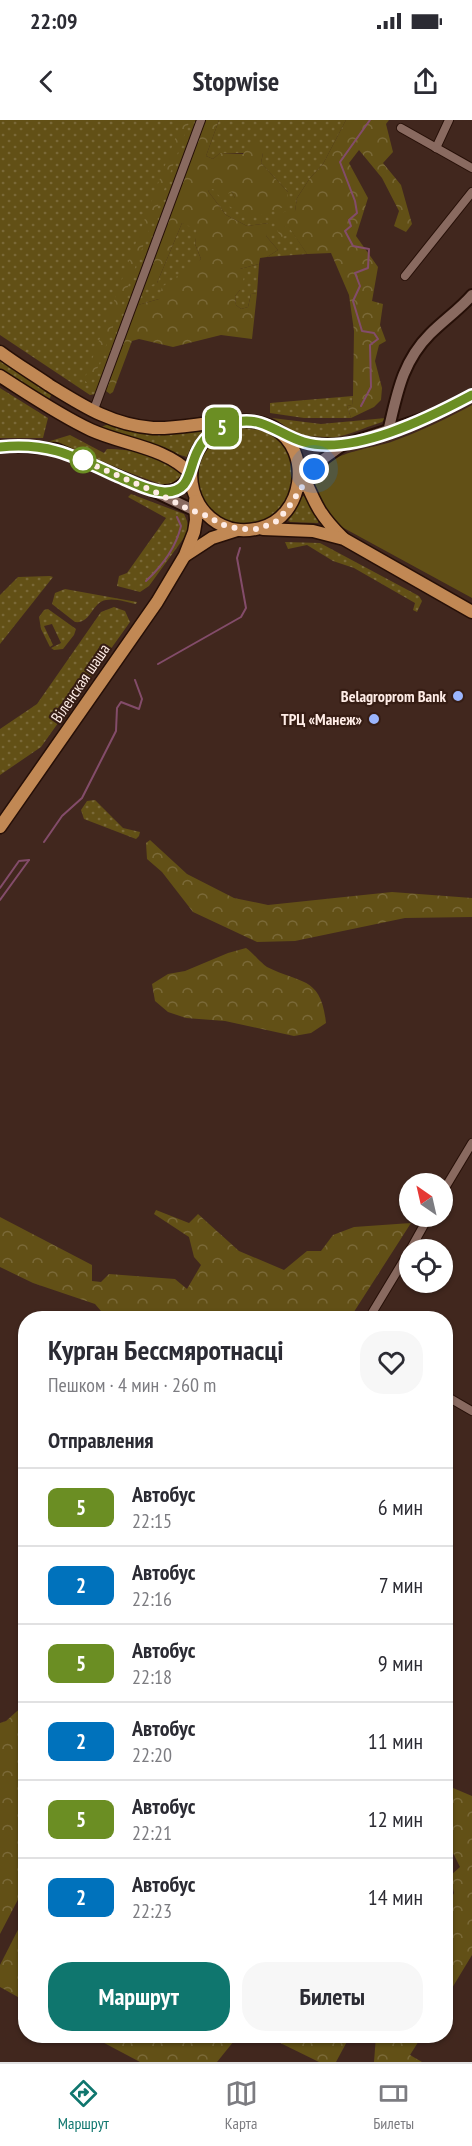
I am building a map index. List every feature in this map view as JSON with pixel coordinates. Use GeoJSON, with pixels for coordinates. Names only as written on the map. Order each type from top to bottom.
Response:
{"type":"FeatureCollection","features":[{"type":"Feature","properties":{"kind":"main road"},"geometry":{"type":"LineString","coordinates":[[388,432],[405,368],[415,351],[472,295]]}},
{"type":"Feature","properties":{"kind":"main road"},"geometry":{"type":"LineString","coordinates":[[0,352],[93,412],[127,424],[152,428],[251,420],[305,442],[343,445]]}},
{"type":"Feature","properties":{"kind":"main road"},"geometry":{"type":"LineString","coordinates":[[0,376],[56,412],[120,442],[171,457],[191,474]]}},
{"type":"Feature","properties":{"kind":"main road"},"geometry":{"type":"LineString","coordinates":[[259,529],[277,521],[322,460],[343,445],[428,417],[472,395]]}},
{"type":"Feature","properties":{"kind":"main road"},"geometry":{"type":"LineString","coordinates":[[185,555],[194,532],[196,512],[191,474],[193,461],[204,440],[213,432],[237,421]]}},
{"type":"Feature","properties":{"kind":"main road"},"geometry":{"type":"LineString","coordinates":[[282,434],[295,452],[306,483],[326,521],[344,539]]}},
{"type":"Feature","properties":{"kind":"main road"},"geometry":{"type":"LineString","coordinates":[[0,447],[56,449],[153,491],[228,527],[313,531],[344,539],[472,612]]}},
{"type":"Feature","properties":{"kind":"main road"},"geometry":{"type":"LineString","coordinates":[[296,496],[300,481],[300,468]]}},
{"type":"Feature","properties":{"kind":"main road"},"geometry":{"type":"LineString","coordinates":[[153,491],[179,489],[191,474]]}},
{"type":"Feature","properties":{"kind":"main road"},"geometry":{"type":"LineString","coordinates":[[195,497],[210,517]]}},
{"type":"Feature","properties":{"kind":"main road"},"geometry":{"type":"LineString","coordinates":[[185,555],[212,538],[240,529]]}},
{"type":"Feature","properties":{"kind":"main road","name":"Віленская шаша"},"geometry":{"type":"LineString","coordinates":[[0,827],[157,602],[185,555]]}},
{"type":"Feature","properties":{"kind":"street"},"geometry":{"type":"LineString","coordinates":[[93,412],[201,120]]}},
{"type":"Feature","properties":{"kind":"street"},"geometry":{"type":"LineString","coordinates":[[436,148],[449,120]]}},
{"type":"Feature","properties":{"kind":"street"},"geometry":{"type":"LineString","coordinates":[[401,128],[472,168]]}},
{"type":"Feature","properties":{"kind":"street"},"geometry":{"type":"LineString","coordinates":[[405,276],[472,192]]}},
{"type":"Feature","properties":{"kind":"street"},"geometry":{"type":"LineString","coordinates":[[453,1175],[472,1143]]}},
{"type":"Feature","properties":{"kind":"street"},"geometry":{"type":"LineString","coordinates":[[373,1311],[399,1268]]}},
{"type":"Feature","properties":{"kind":"street"},"geometry":{"type":"LineString","coordinates":[[453,1400],[472,1411]]}},
{"type":"Feature","properties":{"kind":"green space"},"geometry":{"type":"Polygon","coordinates":[[[0,120],[197,120],[96,394],[90,395],[0,335],[0,120]]]}},
{"type":"Feature","properties":{"kind":"green space"},"geometry":{"type":"Polygon","coordinates":[[[182,120],[190,120],[95,375],[90,383],[85,383],[85,378],[182,120]]]}},
{"type":"Feature","properties":{"kind":"green space"},"geometry":{"type":"Polygon","coordinates":[[[205,120],[219,120],[206,156],[213,159],[220,153],[243,154],[251,143],[261,144],[263,153],[261,163],[288,192],[287,206],[249,219],[229,206],[235,198],[232,192],[220,197],[213,189],[208,191],[226,215],[247,226],[269,223],[271,229],[266,236],[278,250],[267,257],[260,258],[259,264],[240,269],[244,277],[240,290],[235,296],[236,305],[241,309],[248,307],[251,294],[257,293],[252,339],[221,335],[173,347],[139,339],[132,341],[113,392],[110,394],[105,387],[132,313],[138,305],[159,299],[162,287],[201,259],[195,244],[197,225],[191,227],[182,223],[157,283],[149,286],[145,282],[205,120]]]}},
{"type":"Feature","properties":{"kind":"green space"},"geometry":{"type":"Polygon","coordinates":[[[219,120],[346,120],[323,164],[310,178],[297,198],[295,211],[283,227],[288,225],[307,254],[267,257],[278,250],[266,236],[269,223],[247,226],[226,215],[208,191],[213,188],[232,192],[235,198],[288,192],[261,163],[263,153],[220,153],[213,159],[206,156],[219,120]]]}},
{"type":"Feature","properties":{"kind":"green space"},"geometry":{"type":"Polygon","coordinates":[[[346,120],[389,120],[386,124],[393,152],[383,163],[401,185],[412,224],[406,232],[394,226],[399,211],[382,178],[359,150],[349,163],[368,198],[356,236],[378,267],[372,301],[383,304],[380,325],[386,341],[379,345],[375,361],[382,388],[381,400],[374,407],[351,418],[347,406],[352,405],[353,396],[354,331],[349,295],[331,253],[307,254],[288,226],[284,227],[286,236],[280,237],[274,220],[284,212],[295,211],[297,198],[310,178],[323,164],[346,120]]]}},
{"type":"Feature","properties":{"kind":"green space"},"geometry":{"type":"Polygon","coordinates":[[[182,223],[198,225],[195,244],[201,259],[159,299],[138,305],[132,313],[145,282],[157,283],[182,223]]]}},
{"type":"Feature","properties":{"kind":"green space"},"geometry":{"type":"Polygon","coordinates":[[[259,264],[257,293],[251,294],[248,307],[241,309],[236,305],[235,296],[240,290],[240,269],[259,264]]]}},
{"type":"Feature","properties":{"kind":"green space"},"geometry":{"type":"Polygon","coordinates":[[[0,359],[52,393],[49,400],[0,370],[0,359]]]}},
{"type":"Feature","properties":{"kind":"green space"},"geometry":{"type":"Polygon","coordinates":[[[0,388],[48,418],[43,438],[0,438],[0,388]]]}},
{"type":"Feature","properties":{"kind":"green space"},"geometry":{"type":"Polygon","coordinates":[[[353,396],[352,405],[347,406],[351,418],[304,418],[270,413],[270,403],[353,396]]]}},
{"type":"Feature","properties":{"kind":"green space"},"geometry":{"type":"Polygon","coordinates":[[[472,405],[472,598],[340,526],[325,508],[314,483],[318,472],[326,463],[338,457],[391,442],[472,405]]]}},
{"type":"Feature","properties":{"kind":"green space"},"geometry":{"type":"Polygon","coordinates":[[[272,418],[321,424],[386,418],[382,422],[339,437],[317,439],[296,433],[272,418]]]}},
{"type":"Feature","properties":{"kind":"green space"},"geometry":{"type":"Polygon","coordinates":[[[109,424],[146,432],[204,431],[187,457],[119,437],[98,428],[109,424]]]}},
{"type":"Feature","properties":{"kind":"green space"},"geometry":{"type":"Polygon","coordinates":[[[246,428],[264,432],[280,442],[290,458],[294,476],[290,494],[280,510],[264,520],[246,524],[228,520],[212,510],[202,494],[198,476],[202,458],[212,442],[228,432],[246,428]]]}},
{"type":"Feature","properties":{"kind":"green space"},"geometry":{"type":"Polygon","coordinates":[[[70,435],[104,453],[107,449],[127,450],[161,459],[179,471],[183,479],[168,487],[47,442],[70,435]]]}},
{"type":"Feature","properties":{"kind":"green space"},"geometry":{"type":"Polygon","coordinates":[[[131,494],[184,514],[188,524],[186,535],[149,586],[140,592],[117,586],[119,576],[127,573],[166,518],[128,497],[131,494]]]}},
{"type":"Feature","properties":{"kind":"green space"},"geometry":{"type":"Polygon","coordinates":[[[304,496],[319,519],[318,523],[290,522],[287,519],[301,497],[304,496]]]}},
{"type":"Feature","properties":{"kind":"green space"},"geometry":{"type":"Polygon","coordinates":[[[285,542],[320,543],[419,596],[422,601],[417,612],[413,610],[415,603],[354,568],[333,561],[307,545],[288,549],[285,542]]]}},
{"type":"Feature","properties":{"kind":"green space"},"geometry":{"type":"Polygon","coordinates":[[[18,577],[53,577],[0,644],[0,595],[18,577]]]}},
{"type":"Feature","properties":{"kind":"green space"},"geometry":{"type":"Polygon","coordinates":[[[65,589],[137,602],[136,604],[106,600],[101,602],[85,620],[75,622],[52,604],[55,593],[65,589]]]}},
{"type":"Feature","properties":{"kind":"green space"},"geometry":{"type":"Polygon","coordinates":[[[114,607],[125,611],[130,622],[41,747],[0,775],[0,729],[37,704],[101,612],[114,607]]]}},
{"type":"Feature","properties":{"kind":"green space"},"geometry":{"type":"Polygon","coordinates":[[[48,609],[76,629],[63,649],[51,648],[61,643],[52,624],[44,626],[53,645],[50,647],[41,629],[39,617],[44,610],[48,609]]]}},
{"type":"Feature","properties":{"kind":"green space"},"geometry":{"type":"Polygon","coordinates":[[[95,800],[123,828],[140,832],[139,836],[136,839],[84,819],[81,810],[87,801],[95,800]]]}},
{"type":"Feature","properties":{"kind":"green space"},"geometry":{"type":"Polygon","coordinates":[[[150,840],[187,874],[234,898],[268,905],[392,892],[472,898],[472,917],[405,918],[295,941],[257,942],[193,912],[162,872],[147,859],[146,843],[150,840]]]}},
{"type":"Feature","properties":{"kind":"green space"},"geometry":{"type":"Polygon","coordinates":[[[246,948],[267,967],[314,989],[323,1008],[326,1023],[311,1033],[294,1036],[225,1021],[186,1018],[168,1012],[155,1001],[152,984],[168,974],[185,971],[246,948]]]}},
{"type":"Feature","properties":{"kind":"green space"},"geometry":{"type":"Polygon","coordinates":[[[156,1210],[189,1223],[198,1214],[239,1251],[284,1270],[307,1251],[321,1251],[333,1235],[354,1227],[399,1224],[399,1227],[408,1227],[354,1311],[101,1311],[95,1304],[33,1283],[0,1267],[0,1217],[92,1265],[92,1281],[101,1282],[109,1274],[175,1279],[187,1289],[201,1265],[194,1257],[189,1237],[154,1214],[156,1210]]]}},
{"type":"Feature","properties":{"kind":"green space"},"geometry":{"type":"Polygon","coordinates":[[[18,1710],[18,1899],[0,1934],[0,1723],[6,1721],[18,1710]]]}},
{"type":"Feature","properties":{"kind":"green space"},"geometry":{"type":"Polygon","coordinates":[[[453,1788],[472,1796],[472,1955],[453,1986],[453,1873],[460,1867],[453,1853],[453,1788]]]}},
{"type":"Feature","properties":{"kind":"green space"},"geometry":{"type":"Polygon","coordinates":[[[18,1930],[18,1997],[0,1987],[0,1965],[18,1930]]]}},
{"type":"Feature","properties":{"kind":"green space"},"geometry":{"type":"Polygon","coordinates":[[[104,2043],[232,2043],[217,2062],[140,2062],[104,2043]]]}},
{"type":"Feature","properties":{"kind":"green space"},"geometry":{"type":"Polygon","coordinates":[[[280,2043],[346,2043],[336,2062],[319,2062],[280,2043]]]}},
{"type":"Feature","properties":{"kind":"green space"},"geometry":{"type":"Polygon","coordinates":[[[375,2043],[418,2043],[410,2055],[422,2062],[374,2062],[375,2043]]]}},
{"type":"Feature","properties":{"kind":"waterway"},"geometry":{"type":"LineString","coordinates":[[361,406],[371,387],[370,345],[378,339],[374,333],[362,331],[353,301],[360,286],[355,273],[368,268],[369,249],[353,246],[345,231],[351,226],[349,220],[357,213],[355,201],[340,162],[370,120]]}},
{"type":"Feature","properties":{"kind":"waterway"},"geometry":{"type":"LineString","coordinates":[[146,581],[162,563],[176,541],[181,526],[177,517]]}},
{"type":"Feature","properties":{"kind":"waterway"},"geometry":{"type":"LineString","coordinates":[[158,664],[241,617],[246,608],[237,558],[240,548]]}},
{"type":"Feature","properties":{"kind":"waterway"},"geometry":{"type":"LineString","coordinates":[[44,842],[62,816],[82,798],[116,731],[117,708],[121,702],[139,709],[142,699],[135,680]]}},
{"type":"Feature","properties":{"kind":"waterway"},"geometry":{"type":"LineString","coordinates":[[0,888],[19,861],[29,860]]}},
{"type":"Feature","properties":{"kind":"waterway"},"geometry":{"type":"LineString","coordinates":[[0,900],[29,860]]}},
{"type":"Feature","properties":{"kind":"bus line","name":"5"},"geometry":{"type":"LineString","coordinates":[[0,447],[56,449],[153,491],[167,492],[179,489],[184,484],[191,474],[193,461],[204,440],[224,425],[251,420],[305,442],[343,445],[428,417],[472,395]]}},
{"type":"Feature","properties":{"kind":"place","name":"Belagroprom Bank"},"geometry":{"type":"Point","coordinates":[458,696]}},
{"type":"Feature","properties":{"kind":"place","name":"ТРЦ «Манеж»"},"geometry":{"type":"Point","coordinates":[374,719]}},
{"type":"Feature","properties":{"kind":"route"},"geometry":{"type":"LineString","coordinates":[[83,460],[80,459],[210,517],[220,524],[240,529],[259,529],[277,521],[314,469]]}}]}
